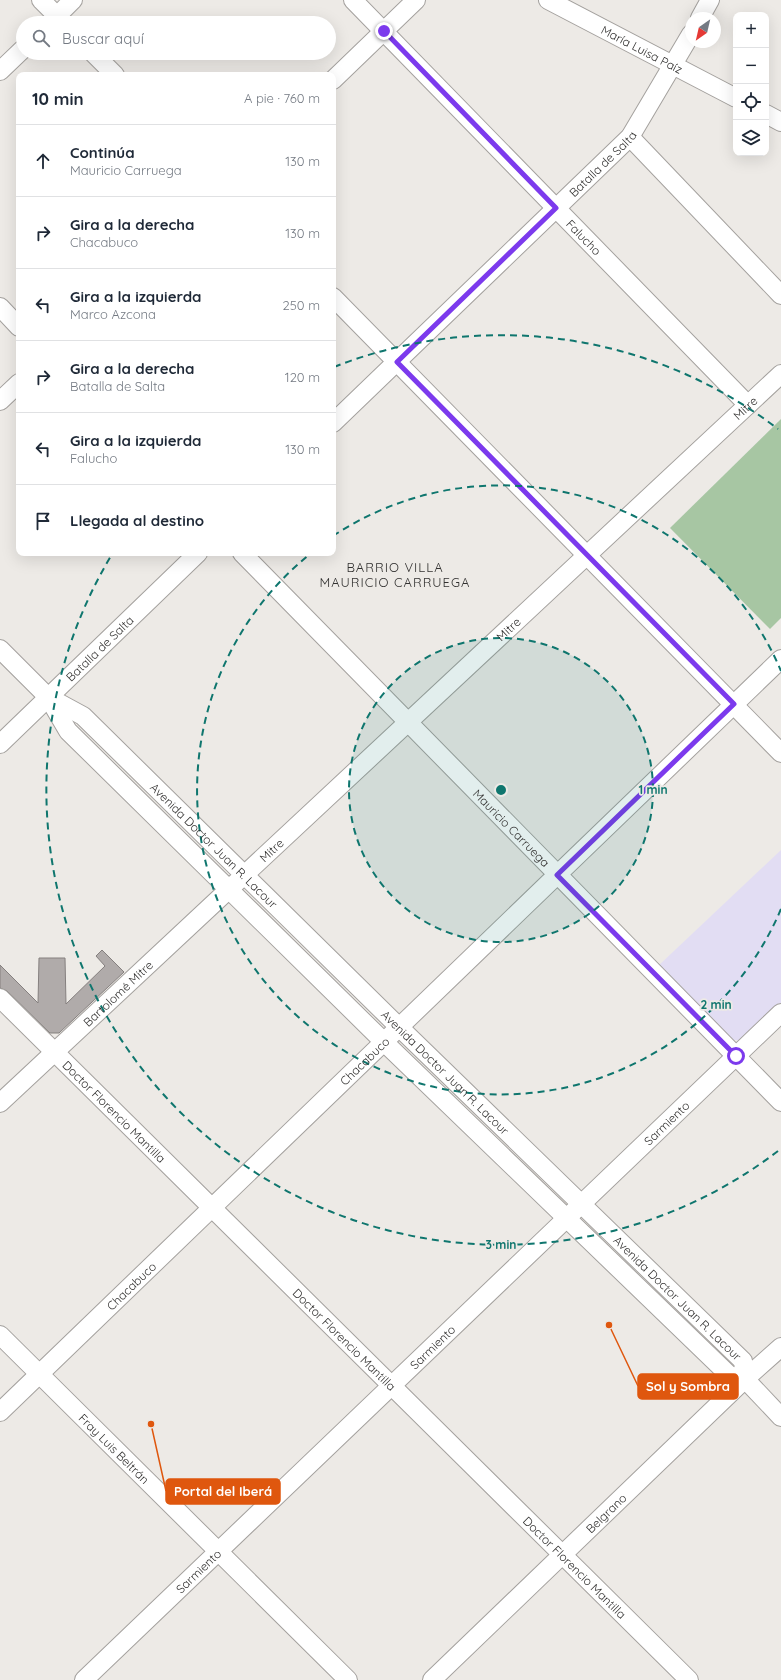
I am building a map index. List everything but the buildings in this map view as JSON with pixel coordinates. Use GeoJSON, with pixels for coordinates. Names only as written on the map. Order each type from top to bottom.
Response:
{"type":"FeatureCollection","features":[{"type":"Feature","properties":{"kind":"street"},"geometry":{"type":"LineString","coordinates":[[41,0],[53,16]]}},
{"type":"Feature","properties":{"kind":"street"},"geometry":{"type":"LineString","coordinates":[[61,16],[73,0]]}},
{"type":"Feature","properties":{"kind":"street","name":"Falucho"},"geometry":{"type":"LineString","coordinates":[[353,0],[748,405]]}},
{"type":"Feature","properties":{"kind":"street"},"geometry":{"type":"LineString","coordinates":[[336,77],[416,0]]}},
{"type":"Feature","properties":{"kind":"street","name":"María Luisa Paíz"},"geometry":{"type":"LineString","coordinates":[[548,0],[733,96]]}},
{"type":"Feature","properties":{"kind":"street"},"geometry":{"type":"LineString","coordinates":[[703,12],[710,0]]}},
{"type":"Feature","properties":{"kind":"street","name":"Batalla de Salta"},"geometry":{"type":"LineString","coordinates":[[336,420],[630,137],[685,45]]}},
{"type":"Feature","properties":{"kind":"street"},"geometry":{"type":"LineString","coordinates":[[0,71],[16,56]]}},
{"type":"Feature","properties":{"kind":"street"},"geometry":{"type":"LineString","coordinates":[[100,60],[112,72]]}},
{"type":"Feature","properties":{"kind":"street"},"geometry":{"type":"LineString","coordinates":[[630,137],[781,295]]}},
{"type":"Feature","properties":{"kind":"street"},"geometry":{"type":"LineString","coordinates":[[336,300],[781,753]]}},
{"type":"Feature","properties":{"kind":"street"},"geometry":{"type":"LineString","coordinates":[[0,307],[16,324]]}},
{"type":"Feature","properties":{"kind":"street","name":"Mitre"},"geometry":{"type":"LineString","coordinates":[[237,882],[781,374]]}},
{"type":"Feature","properties":{"kind":"street"},"geometry":{"type":"LineString","coordinates":[[0,401],[16,386]]}},
{"type":"Feature","properties":{"kind":"street","name":"Batalla de Salta"},"geometry":{"type":"LineString","coordinates":[[0,744],[195,556]]}},
{"type":"Feature","properties":{"kind":"street","name":"Mauricio Carruega"},"geometry":{"type":"LineString","coordinates":[[245,556],[781,1102]]}},
{"type":"Feature","properties":{"kind":"street","name":"Avenida Doctor Juan R. Lacour"},"geometry":{"type":"LineString","coordinates":[[0,649],[48,697],[83,716],[384,1042],[729,1375],[744,1379],[743,1361],[399,1027],[237,882]]}},
{"type":"Feature","properties":{"kind":"street","name":"Chacabuco"},"geometry":{"type":"LineString","coordinates":[[0,1412],[781,659]]}},
{"type":"Feature","properties":{"kind":"street","name":"Bartolomé Mitre"},"geometry":{"type":"LineString","coordinates":[[0,1103],[237,882]]}},
{"type":"Feature","properties":{"kind":"street","name":"Doctor Florencio Mantilla"},"geometry":{"type":"LineString","coordinates":[[0,998],[689,1680]]}},
{"type":"Feature","properties":{"kind":"street","name":"Sarmiento"},"geometry":{"type":"LineString","coordinates":[[84,1680],[781,1013]]}},
{"type":"Feature","properties":{"kind":"street","name":"Fray Luis Beltrán"},"geometry":{"type":"LineString","coordinates":[[0,1335],[348,1680]]}},
{"type":"Feature","properties":{"kind":"street","name":"Belgrano"},"geometry":{"type":"LineString","coordinates":[[432,1680],[744,1379],[781,1347]]}},
{"type":"Feature","properties":{"kind":"street"},"geometry":{"type":"LineString","coordinates":[[744,1379],[781,1416]]}},
{"type":"Feature","properties":{"kind":"shaded area"},"geometry":{"type":"Polygon","coordinates":[[[781,850],[781,1003],[743,1040],[730,1040],[657,967],[781,850]]]}},
{"type":"Feature","properties":{"kind":"green space"},"geometry":{"type":"Polygon","coordinates":[[[781,419],[781,618],[770,629],[670,528],[781,419]]]}},
{"type":"Feature","properties":{"kind":"place","name":"Sol y Sombra"},"geometry":{"type":"Point","coordinates":[609,1325]}},
{"type":"Feature","properties":{"kind":"place","name":"Portal del Iberá"},"geometry":{"type":"Point","coordinates":[151,1424]}},
{"type":"Feature","properties":{"kind":"district","name":"BARRIO VILLA MAURICIO CARRUEGA"},"geometry":{"type":"Point","coordinates":[395,574]}},
{"type":"Feature","properties":{"kind":"route"},"geometry":{"type":"LineString","coordinates":[[384,31],[556,208],[397,362],[734,704],[557,875],[736,1056]]}}]}
